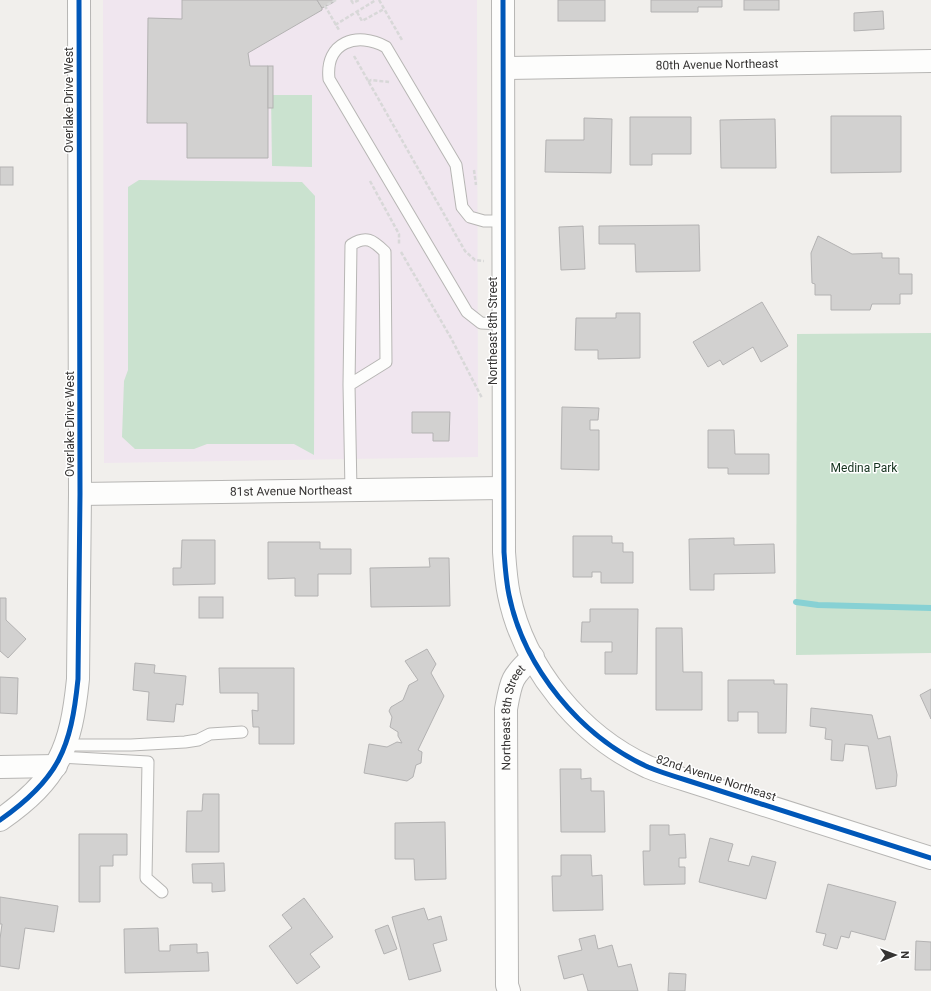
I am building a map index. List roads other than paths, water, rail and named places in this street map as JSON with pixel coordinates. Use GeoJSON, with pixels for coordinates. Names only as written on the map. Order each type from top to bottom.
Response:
{"type":"FeatureCollection","features":[{"type":"Feature","properties":{"kind":"street","name":"Overlake Drive West"},"geometry":{"type":"LineString","coordinates":[[0,820],[21,805],[60,756],[69,737],[78,679],[80,494],[79,0]]}},
{"type":"Feature","properties":{"kind":"street","name":"Northeast 8th Street"},"geometry":{"type":"LineString","coordinates":[[503,0],[502,488],[504,552],[509,595],[518,627],[533,657],[516,673],[510,687],[506,709],[507,985],[509,991]]}},
{"type":"Feature","properties":{"kind":"street","name":"80th Avenue Northeast"},"geometry":{"type":"LineString","coordinates":[[504,68],[931,62]]}},
{"type":"Feature","properties":{"kind":"street","name":"81st Avenue Northeast"},"geometry":{"type":"LineString","coordinates":[[80,494],[502,488]]}},
{"type":"Feature","properties":{"kind":"street","name":"82nd Avenue Northeast"},"geometry":{"type":"LineString","coordinates":[[533,657],[555,693],[580,720],[616,748],[648,766],[686,780],[931,858]]}},
{"type":"Feature","properties":{"kind":"street"},"geometry":{"type":"LineString","coordinates":[[0,767],[60,756]]}},
{"type":"Feature","properties":{"kind":"lane"},"geometry":{"type":"LineString","coordinates":[[502,324],[482,323],[467,312],[329,79],[328,69],[331,59],[337,49],[346,42],[355,39],[376,41],[386,47],[456,165],[462,207],[470,217],[484,221],[503,222]]}},
{"type":"Feature","properties":{"kind":"lane"},"geometry":{"type":"LineString","coordinates":[[349,385],[386,362],[386,252],[373,240],[359,240],[351,245],[349,385],[351,491]]}},
{"type":"Feature","properties":{"kind":"lane"},"geometry":{"type":"LineString","coordinates":[[60,756],[131,745],[185,742],[198,740],[210,734],[242,732]]}},
{"type":"Feature","properties":{"kind":"lane"},"geometry":{"type":"LineString","coordinates":[[60,756],[148,762],[146,878],[162,892]]}},
{"type":"Feature","properties":{"kind":"waterway"},"geometry":{"type":"LineString","coordinates":[[796,602],[818,605],[931,608]]}},
{"type":"Feature","properties":{"kind":"park label","name":"Medina Park"},"geometry":{"type":"Point","coordinates":[864,468]}}]}
